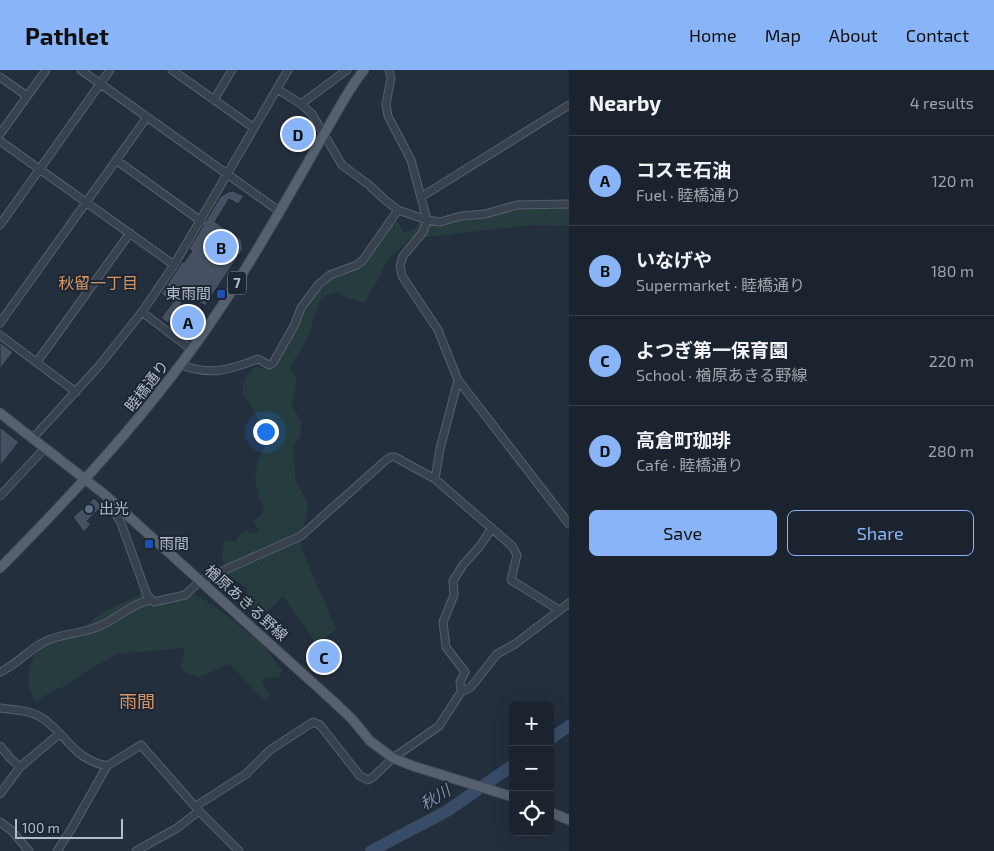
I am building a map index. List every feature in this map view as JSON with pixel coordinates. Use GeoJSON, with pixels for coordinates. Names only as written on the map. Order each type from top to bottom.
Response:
{"type":"FeatureCollection","features":[{"type":"Feature","properties":{"kind":"main road","name":"睦橋通り"},"geometry":{"type":"LineString","coordinates":[[0,568],[85,479],[137,420],[192,350],[234,287],[325,134],[359,72]]}},
{"type":"Feature","properties":{"kind":"main road","name":"楢原あきる野線"},"geometry":{"type":"LineString","coordinates":[[0,413],[104,494],[334,701],[375,746],[393,758],[412,766],[509,796]]}},
{"type":"Feature","properties":{"kind":"main road"},"geometry":{"type":"LineString","coordinates":[[554,814],[569,820]]}},
{"type":"Feature","properties":{"kind":"street"},"geometry":{"type":"LineString","coordinates":[[0,134],[46,70]]}},
{"type":"Feature","properties":{"kind":"street"},"geometry":{"type":"LineString","coordinates":[[81,70],[279,211]]}},
{"type":"Feature","properties":{"kind":"street"},"geometry":{"type":"LineString","coordinates":[[0,225],[3,215],[40,169],[110,70]]}},
{"type":"Feature","properties":{"kind":"street"},"geometry":{"type":"LineString","coordinates":[[172,70],[254,128]]}},
{"type":"Feature","properties":{"kind":"street"},"geometry":{"type":"LineString","coordinates":[[214,100],[232,70]]}},
{"type":"Feature","properties":{"kind":"street"},"geometry":{"type":"LineString","coordinates":[[33,438],[76,392],[142,312],[174,265],[288,70]]}},
{"type":"Feature","properties":{"kind":"street"},"geometry":{"type":"LineString","coordinates":[[301,104],[347,70]]}},
{"type":"Feature","properties":{"kind":"street"},"geometry":{"type":"LineString","coordinates":[[390,70],[391,78],[386,104],[388,116],[411,160],[427,220],[422,232],[403,256],[400,266],[402,276],[438,330],[458,380],[569,524]]}},
{"type":"Feature","properties":{"kind":"street"},"geometry":{"type":"LineString","coordinates":[[0,77],[27,96]]}},
{"type":"Feature","properties":{"kind":"street"},"geometry":{"type":"LineString","coordinates":[[277,89],[301,104],[312,114],[342,165],[398,210],[427,220],[440,222],[461,216],[485,214],[516,205],[569,204]]}},
{"type":"Feature","properties":{"kind":"street"},"geometry":{"type":"LineString","coordinates":[[421,197],[569,105]]}},
{"type":"Feature","properties":{"kind":"street"},"geometry":{"type":"LineString","coordinates":[[0,323],[147,117]]}},
{"type":"Feature","properties":{"kind":"street"},"geometry":{"type":"LineString","coordinates":[[0,141],[174,265]]}},
{"type":"Feature","properties":{"kind":"street"},"geometry":{"type":"LineString","coordinates":[[116,160],[201,220]]}},
{"type":"Feature","properties":{"kind":"street"},"geometry":{"type":"LineString","coordinates":[[181,365],[192,369],[225,371],[258,359],[269,365],[273,363],[294,326],[300,308],[319,284],[330,275],[357,265],[363,260],[398,210]]}},
{"type":"Feature","properties":{"kind":"street"},"geometry":{"type":"LineString","coordinates":[[37,362],[130,234]]}},
{"type":"Feature","properties":{"kind":"street"},"geometry":{"type":"LineString","coordinates":[[142,312],[192,350]]}},
{"type":"Feature","properties":{"kind":"street"},"geometry":{"type":"LineString","coordinates":[[0,334],[76,392]]}},
{"type":"Feature","properties":{"kind":"street"},"geometry":{"type":"LineString","coordinates":[[435,479],[440,449],[458,380]]}},
{"type":"Feature","properties":{"kind":"street"},"geometry":{"type":"LineString","coordinates":[[1,493],[45,448]]}},
{"type":"Feature","properties":{"kind":"street"},"geometry":{"type":"LineString","coordinates":[[0,672],[11,667],[42,643],[52,638],[98,628],[117,618],[129,607],[140,602],[150,600],[154,602],[161,601],[185,594],[200,580],[301,536],[391,457],[435,479],[492,528],[516,551],[517,555],[511,580],[559,610]]}},
{"type":"Feature","properties":{"kind":"street"},"geometry":{"type":"LineString","coordinates":[[104,494],[121,523],[150,600]]}},
{"type":"Feature","properties":{"kind":"street"},"geometry":{"type":"LineString","coordinates":[[461,692],[460,682],[465,672],[446,647],[443,622],[454,595],[453,581],[492,528]]}},
{"type":"Feature","properties":{"kind":"street"},"geometry":{"type":"LineString","coordinates":[[136,851],[177,828],[197,808],[246,774],[270,750],[313,722],[320,724],[360,776],[368,780],[374,778],[393,758],[435,730],[461,692],[471,687],[497,654],[515,644],[569,603]]}},
{"type":"Feature","properties":{"kind":"street"},"geometry":{"type":"LineString","coordinates":[[0,708],[32,713],[45,720],[87,760],[107,766]]}},
{"type":"Feature","properties":{"kind":"street"},"geometry":{"type":"LineString","coordinates":[[0,794],[20,767],[60,734]]}},
{"type":"Feature","properties":{"kind":"street"},"geometry":{"type":"LineString","coordinates":[[57,851],[107,766],[141,745],[153,761],[239,851]]}},
{"type":"Feature","properties":{"kind":"street"},"geometry":{"type":"LineString","coordinates":[[0,746],[20,767]]}},
{"type":"Feature","properties":{"kind":"street"},"geometry":{"type":"LineString","coordinates":[[0,822],[11,830],[29,851]]}},
{"type":"Feature","properties":{"kind":"green space"},"geometry":{"type":"Polygon","coordinates":[[[569,208],[569,226],[533,225],[410,239],[388,260],[365,303],[345,297],[338,292],[324,297],[320,302],[303,346],[290,367],[297,380],[292,406],[301,423],[300,437],[293,446],[296,481],[308,503],[301,547],[336,629],[317,645],[283,596],[258,621],[248,608],[247,588],[228,576],[222,554],[226,540],[236,542],[238,536],[246,531],[254,534],[259,532],[253,521],[261,515],[264,509],[257,491],[256,473],[265,438],[259,421],[243,393],[244,381],[248,375],[256,366],[267,370],[291,339],[303,311],[325,279],[346,273],[365,261],[383,234],[398,221],[403,233],[414,229],[419,223],[451,223],[516,209],[569,208]]]}},
{"type":"Feature","properties":{"kind":"green space"},"geometry":{"type":"Polygon","coordinates":[[[140,593],[151,594],[162,604],[178,601],[194,594],[217,608],[261,643],[283,671],[278,677],[265,678],[262,682],[270,696],[264,701],[230,664],[199,677],[186,673],[180,666],[185,648],[117,654],[36,702],[31,694],[28,679],[31,664],[41,640],[82,628],[103,612],[140,593]]]}},
{"type":"Feature","properties":{"kind":"building"},"geometry":{"type":"Polygon","coordinates":[[[296,120],[313,130],[302,148],[294,145],[293,147],[288,143],[290,140],[286,138],[296,120]]]}},
{"type":"Feature","properties":{"kind":"building"},"geometry":{"type":"Polygon","coordinates":[[[233,191],[244,196],[238,204],[229,199],[215,222],[241,239],[243,249],[205,306],[188,295],[180,305],[199,318],[193,327],[175,314],[168,323],[161,318],[173,302],[161,294],[182,262],[192,251],[189,249],[220,197],[233,191]]]}},
{"type":"Feature","properties":{"kind":"building"},"geometry":{"type":"Polygon","coordinates":[[[0,342],[13,352],[0,369],[0,342]]]}},
{"type":"Feature","properties":{"kind":"building"},"geometry":{"type":"Polygon","coordinates":[[[0,427],[19,442],[0,466],[0,427]]]}},
{"type":"Feature","properties":{"kind":"building"},"geometry":{"type":"Polygon","coordinates":[[[94,498],[102,506],[87,521],[91,524],[84,532],[73,517],[94,498]]]}},
{"type":"Feature","properties":{"kind":"waterway","name":"秋川"},"geometry":{"type":"LineString","coordinates":[[554,736],[569,726]]}},
{"type":"Feature","properties":{"kind":"waterway","name":"秋川"},"geometry":{"type":"LineString","coordinates":[[371,851],[447,811],[509,768]]}},
{"type":"Feature","properties":{"kind":"place","name":"高倉町珈琲"},"geometry":{"type":"Point","coordinates":[298,134]}},
{"type":"Feature","properties":{"kind":"place","name":"いなげや"},"geometry":{"type":"Point","coordinates":[221,247]}},
{"type":"Feature","properties":{"kind":"place","name":"東雨間"},"geometry":{"type":"Point","coordinates":[221,294]}},
{"type":"Feature","properties":{"kind":"place","name":"コスモ石油"},"geometry":{"type":"Point","coordinates":[188,322]}},
{"type":"Feature","properties":{"kind":"place","name":"出光"},"geometry":{"type":"Point","coordinates":[89,509]}},
{"type":"Feature","properties":{"kind":"place","name":"雨間"},"geometry":{"type":"Point","coordinates":[149,544]}},
{"type":"Feature","properties":{"kind":"place","name":"よつぎ第一保育園"},"geometry":{"type":"Point","coordinates":[324,657]}},
{"type":"Feature","properties":{"kind":"district","name":"秋留一丁目"},"geometry":{"type":"Point","coordinates":[98,283]}},
{"type":"Feature","properties":{"kind":"district","name":"雨間"},"geometry":{"type":"Point","coordinates":[137,702]}}]}
